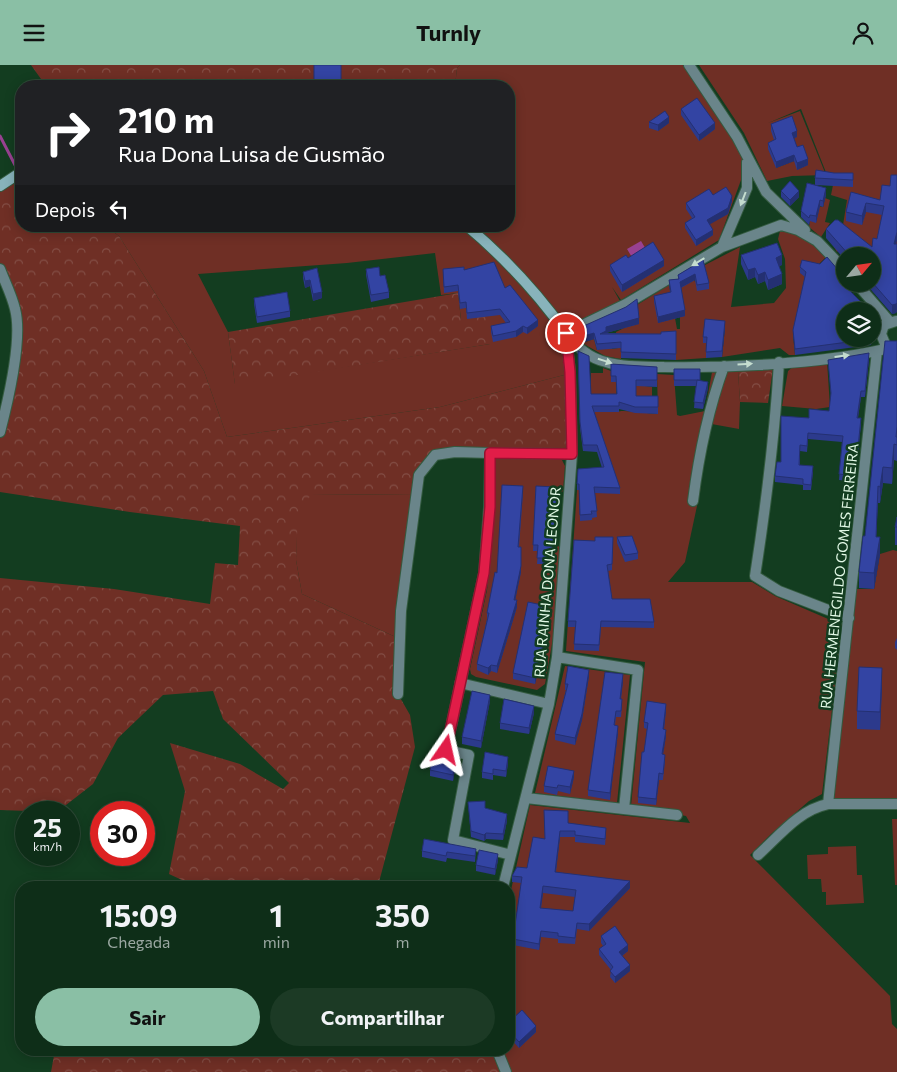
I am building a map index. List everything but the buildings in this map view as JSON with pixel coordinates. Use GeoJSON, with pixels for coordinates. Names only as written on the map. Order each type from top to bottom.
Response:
{"type":"FeatureCollection","features":[{"type":"Feature","properties":{"kind":"street"},"geometry":{"type":"LineString","coordinates":[[689,65],[746,151],[761,184],[836,261]]}},
{"type":"Feature","properties":{"kind":"street"},"geometry":{"type":"LineString","coordinates":[[722,247],[747,188],[748,168],[746,151]]}},
{"type":"Feature","properties":{"kind":"street"},"geometry":{"type":"LineString","coordinates":[[0,186],[15,175]]}},
{"type":"Feature","properties":{"kind":"street"},"geometry":{"type":"LineString","coordinates":[[566,333],[626,304],[722,247],[781,225],[798,230],[817,241]]}},
{"type":"Feature","properties":{"kind":"street"},"geometry":{"type":"LineString","coordinates":[[474,232],[490,246],[551,312],[578,349],[605,362],[617,365],[724,366],[779,362],[893,349]]}},
{"type":"Feature","properties":{"kind":"street"},"geometry":{"type":"LineString","coordinates":[[0,269],[16,311],[14,365],[0,432]]}},
{"type":"Feature","properties":{"kind":"street"},"geometry":{"type":"LineString","coordinates":[[865,293],[894,321],[884,325],[880,334],[882,341],[893,349]]}},
{"type":"Feature","properties":{"kind":"street","name":"RUA RAINHA DONA LEONOR"},"geometry":{"type":"LineString","coordinates":[[504,881],[549,704],[557,657],[572,454],[570,372],[566,333]]}},
{"type":"Feature","properties":{"kind":"street","name":"RUA HERMENEGILDO GOMES FERREIRA"},"geometry":{"type":"LineString","coordinates":[[828,804],[876,351]]}},
{"type":"Feature","properties":{"kind":"street"},"geometry":{"type":"LineString","coordinates":[[779,362],[777,403],[767,493],[755,576],[779,591],[849,618]]}},
{"type":"Feature","properties":{"kind":"street"},"geometry":{"type":"LineString","coordinates":[[693,501],[698,463],[709,408],[724,366]]}},
{"type":"Feature","properties":{"kind":"street"},"geometry":{"type":"LineString","coordinates":[[398,694],[401,611],[419,475],[435,455],[455,452],[572,454]]}},
{"type":"Feature","properties":{"kind":"street"},"geometry":{"type":"LineString","coordinates":[[490,453],[490,507],[484,573],[446,750],[469,755],[453,840],[511,855]]}},
{"type":"Feature","properties":{"kind":"street"},"geometry":{"type":"LineString","coordinates":[[557,657],[638,670],[624,809]]}},
{"type":"Feature","properties":{"kind":"street"},"geometry":{"type":"LineString","coordinates":[[460,683],[549,704]]}},
{"type":"Feature","properties":{"kind":"street"},"geometry":{"type":"LineString","coordinates":[[526,798],[677,815]]}},
{"type":"Feature","properties":{"kind":"street"},"geometry":{"type":"LineString","coordinates":[[758,855],[801,815],[816,807],[828,804],[897,804]]}},
{"type":"Feature","properties":{"kind":"street"},"geometry":{"type":"LineString","coordinates":[[499,1056],[506,1072]]}},
{"type":"Feature","properties":{"kind":"green space"},"geometry":{"type":"Polygon","coordinates":[[[31,65],[460,65],[457,68],[456,80],[42,80],[31,65]]]}},
{"type":"Feature","properties":{"kind":"green space"},"geometry":{"type":"Polygon","coordinates":[[[460,65],[683,65],[743,156],[741,180],[719,240],[621,300],[612,287],[621,303],[594,316],[573,321],[563,319],[552,312],[564,334],[568,374],[440,407],[227,437],[204,371],[119,236],[113,232],[515,232],[515,80],[456,80],[457,68],[460,65]],[[435,253],[347,263],[198,274],[228,332],[235,384],[490,344],[461,320],[458,293],[441,295],[435,253]]]}},
{"type":"Feature","properties":{"kind":"green space"},"geometry":{"type":"Polygon","coordinates":[[[699,65],[897,65],[897,266],[881,260],[881,247],[861,247],[850,238],[842,247],[836,247],[836,250],[834,247],[843,225],[847,200],[831,195],[833,185],[827,175],[801,109],[768,123],[800,111],[826,175],[792,176],[767,181],[744,133],[699,65]],[[792,139],[776,146],[776,168],[794,161],[797,153],[792,139]]]}},
{"type":"Feature","properties":{"kind":"green space"},"geometry":{"type":"Polygon","coordinates":[[[15,176],[15,232],[113,232],[119,236],[204,371],[227,437],[440,407],[568,374],[570,452],[435,455],[419,475],[417,494],[311,495],[298,513],[296,560],[302,594],[400,639],[398,694],[410,715],[415,747],[379,881],[184,881],[169,874],[185,791],[170,743],[240,764],[283,789],[289,783],[223,719],[213,691],[163,695],[118,738],[93,784],[71,801],[15,801],[15,811],[0,810],[0,578],[114,589],[210,604],[215,563],[238,565],[240,526],[130,512],[0,492],[0,432],[12,381],[16,311],[0,270],[0,186],[15,176]]]}},
{"type":"Feature","properties":{"kind":"green space"},"geometry":{"type":"Polygon","coordinates":[[[825,198],[830,200],[825,222],[830,223],[821,237],[809,227],[812,205],[823,207],[825,198]]]}},
{"type":"Feature","properties":{"kind":"green space"},"geometry":{"type":"Polygon","coordinates":[[[785,229],[798,231],[827,256],[806,277],[793,335],[795,355],[789,355],[780,348],[722,357],[725,327],[707,343],[706,358],[676,360],[676,338],[621,340],[621,359],[605,356],[582,343],[594,339],[597,350],[605,348],[610,337],[612,349],[618,348],[616,332],[624,328],[637,305],[669,285],[677,329],[680,329],[680,288],[694,279],[695,282],[703,266],[740,247],[731,307],[774,303],[786,288],[785,259],[778,239],[780,231],[785,229]]]}},
{"type":"Feature","properties":{"kind":"green space"},"geometry":{"type":"Polygon","coordinates":[[[458,293],[461,320],[487,316],[490,344],[235,385],[228,332],[458,293]]]}},
{"type":"Feature","properties":{"kind":"green space"},"geometry":{"type":"Polygon","coordinates":[[[827,361],[830,407],[816,409],[782,406],[788,371],[795,365],[827,361]]]}},
{"type":"Feature","properties":{"kind":"green space"},"geometry":{"type":"Polygon","coordinates":[[[603,368],[611,371],[611,382],[616,382],[617,412],[658,414],[657,374],[674,375],[677,415],[680,416],[705,411],[712,372],[738,371],[739,429],[706,423],[700,492],[685,562],[668,582],[752,582],[775,596],[842,625],[822,794],[809,801],[750,855],[890,996],[892,1024],[897,1029],[897,1072],[511,1072],[504,1056],[515,1056],[515,881],[513,881],[530,805],[690,823],[686,816],[631,806],[645,662],[566,651],[577,490],[607,490],[591,412],[591,373],[603,373],[603,368]]]}},
{"type":"Feature","properties":{"kind":"green space"},"geometry":{"type":"Polygon","coordinates":[[[773,369],[768,403],[740,402],[738,371],[773,369]]]}},
{"type":"Feature","properties":{"kind":"green space"},"geometry":{"type":"Polygon","coordinates":[[[636,373],[645,386],[652,387],[652,402],[630,403],[636,373]]]}},
{"type":"Feature","properties":{"kind":"green space"},"geometry":{"type":"Polygon","coordinates":[[[492,454],[562,460],[565,466],[563,491],[559,494],[558,546],[561,548],[555,627],[545,684],[537,690],[476,677],[471,674],[470,669],[487,590],[491,554],[492,454]]]}},
{"type":"Feature","properties":{"kind":"green space"},"geometry":{"type":"Polygon","coordinates":[[[417,494],[400,639],[302,594],[296,560],[297,513],[310,495],[417,494]]]}},
{"type":"Feature","properties":{"kind":"green space"},"geometry":{"type":"Polygon","coordinates":[[[893,550],[897,551],[897,802],[828,804],[852,589],[874,589],[880,554],[893,550]]]}},
{"type":"Feature","properties":{"kind":"green space"},"geometry":{"type":"Polygon","coordinates":[[[565,666],[630,675],[617,803],[535,793],[565,666]]]}},
{"type":"Feature","properties":{"kind":"green space"},"geometry":{"type":"Polygon","coordinates":[[[892,819],[897,819],[897,885],[895,885],[892,819]]]}},
{"type":"Feature","properties":{"kind":"green space"},"geometry":{"type":"Polygon","coordinates":[[[856,846],[857,875],[862,875],[864,903],[826,905],[826,892],[822,892],[821,879],[808,879],[807,855],[828,854],[828,847],[856,846]]]}},
{"type":"Feature","properties":{"kind":"green space"},"geometry":{"type":"Polygon","coordinates":[[[54,1056],[499,1056],[506,1072],[51,1072],[54,1056]]]}},
{"type":"Feature","properties":{"kind":"shaded area"},"geometry":{"type":"Polygon","coordinates":[[[641,241],[647,251],[633,259],[627,249],[641,241]]]}},
{"type":"Feature","properties":{"kind":"waterway"},"geometry":{"type":"LineString","coordinates":[[0,136],[15,165]]}},
{"type":"Feature","properties":{"kind":"route"},"geometry":{"type":"LineString","coordinates":[[446,750],[484,573],[490,507],[490,453],[572,454],[570,372],[566,333]]}}]}
